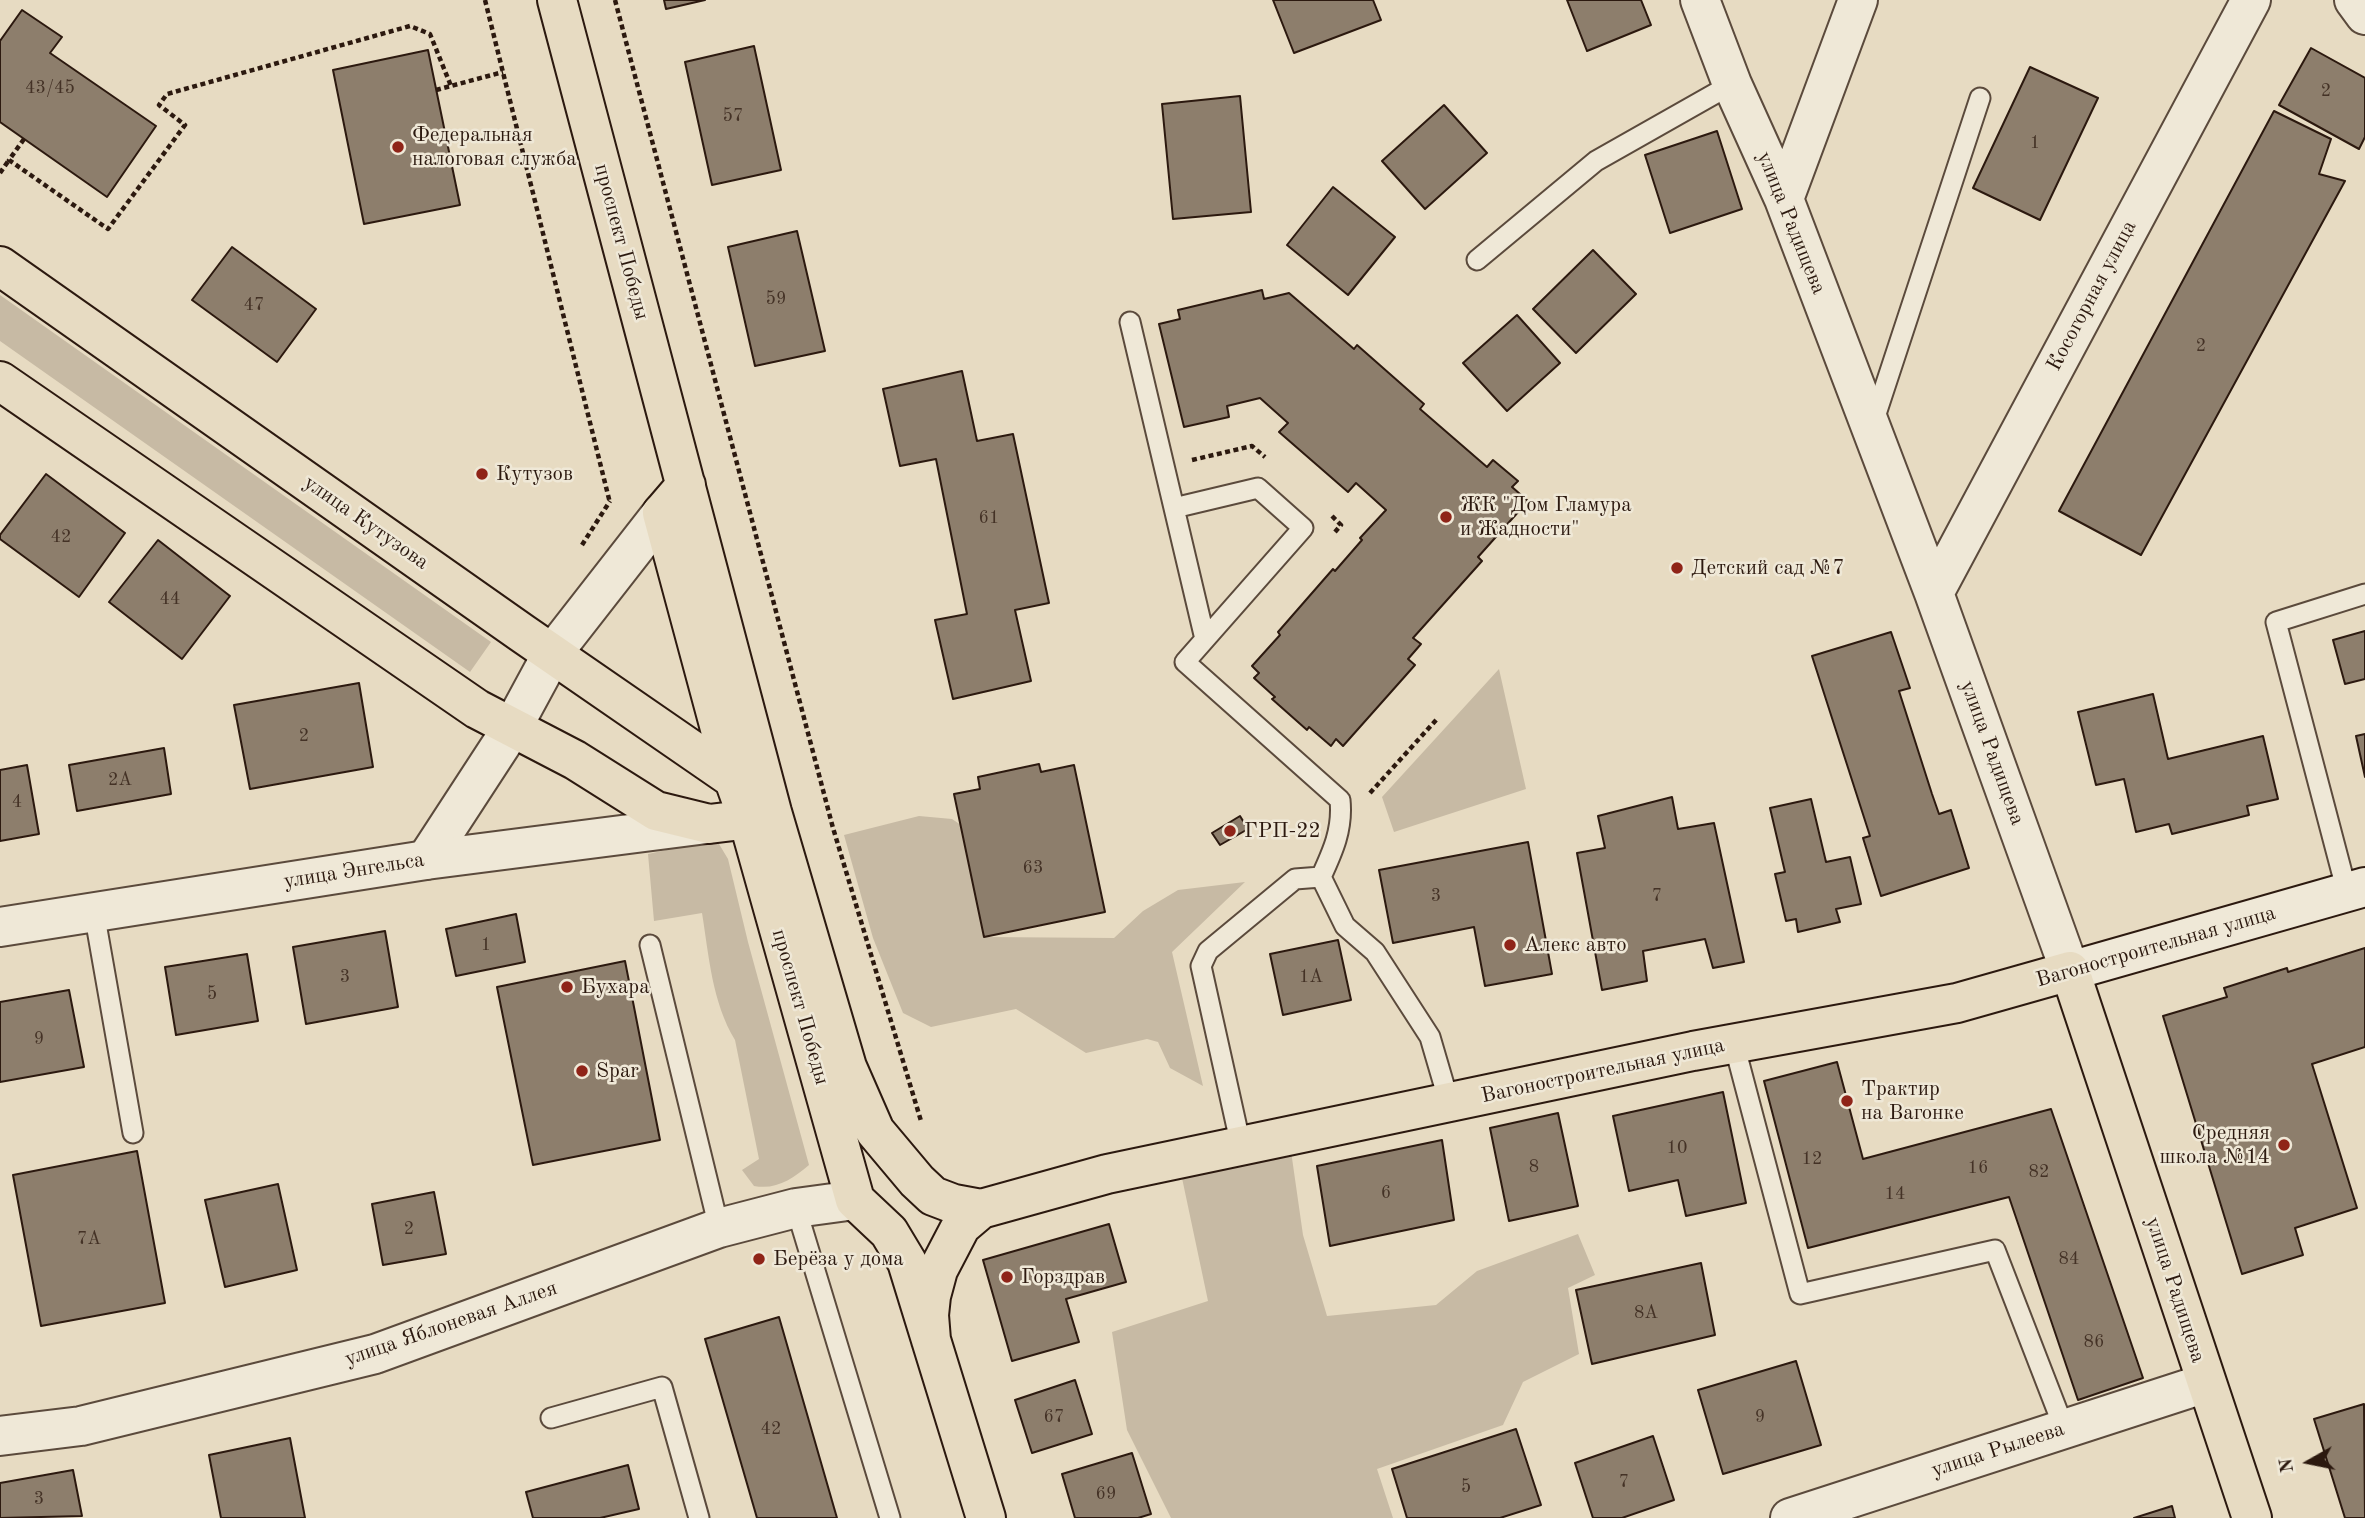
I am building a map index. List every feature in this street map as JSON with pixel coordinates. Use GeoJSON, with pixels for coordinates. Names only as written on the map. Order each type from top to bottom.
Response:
{"type":"FeatureCollection","features":[{"type":"Feature","properties":{"kind":"main road","name":"проспект Победы"},"geometry":{"type":"LineString","coordinates":[[556,0],[674,499],[733,778]]}},
{"type":"Feature","properties":{"kind":"main road","name":"улица Кутузова"},"geometry":{"type":"LineString","coordinates":[[0,266],[733,778],[760,815]]}},
{"type":"Feature","properties":{"kind":"main road"},"geometry":{"type":"LineString","coordinates":[[0,381],[477,709],[575,760],[656,811],[709,824],[760,815]]}},
{"type":"Feature","properties":{"kind":"main road","name":"проспект Победы"},"geometry":{"type":"LineString","coordinates":[[674,499],[760,815],[855,1200]]}},
{"type":"Feature","properties":{"kind":"main road","name":"проспект Победы"},"geometry":{"type":"LineString","coordinates":[[760,815],[847,1067],[876,1131],[917,1181],[933,1196],[954,1205],[981,1209]]}},
{"type":"Feature","properties":{"kind":"main road","name":"Вагоностроительная улица"},"geometry":{"type":"LineString","coordinates":[[981,1209],[1107,1174],[1734,1044],[1957,1003],[2070,971]]}},
{"type":"Feature","properties":{"kind":"main road","name":"улица Радищева"},"geometry":{"type":"LineString","coordinates":[[2070,971],[2252,1518]]}},
{"type":"Feature","properties":{"kind":"main road"},"geometry":{"type":"LineString","coordinates":[[855,1200],[889,1232],[907,1262],[986,1518]]}},
{"type":"Feature","properties":{"kind":"main road"},"geometry":{"type":"LineString","coordinates":[[931,1340],[929,1315],[938,1270],[961,1226],[981,1209]]}},
{"type":"Feature","properties":{"kind":"street","name":"улица Радищева"},"geometry":{"type":"LineString","coordinates":[[1700,0],[1732,84],[1784,199],[1934,593],[2070,971]]}},
{"type":"Feature","properties":{"kind":"street"},"geometry":{"type":"LineString","coordinates":[[1784,199],[1858,0]]}},
{"type":"Feature","properties":{"kind":"street","name":"Косогорная улица"},"geometry":{"type":"LineString","coordinates":[[1934,593],[2251,0]]}},
{"type":"Feature","properties":{"kind":"street"},"geometry":{"type":"LineString","coordinates":[[2354,0],[2365,15]]}},
{"type":"Feature","properties":{"kind":"street"},"geometry":{"type":"LineString","coordinates":[[426,860],[512,728],[552,654],[674,499]]}},
{"type":"Feature","properties":{"kind":"street","name":"улица Энгельса"},"geometry":{"type":"LineString","coordinates":[[0,927],[426,860],[709,824]]}},
{"type":"Feature","properties":{"kind":"street","name":"Вагоностроительная улица"},"geometry":{"type":"LineString","coordinates":[[2070,971],[2356,890]]}},
{"type":"Feature","properties":{"kind":"street","name":"улица Яблоневая Аллея"},"geometry":{"type":"LineString","coordinates":[[0,1436],[81,1426],[375,1354],[719,1228],[796,1208],[855,1200]]}},
{"type":"Feature","properties":{"kind":"street","name":"улица Рылеева"},"geometry":{"type":"LineString","coordinates":[[1790,1518],[2206,1383]]}},
{"type":"Feature","properties":{"kind":"lane"},"geometry":{"type":"LineString","coordinates":[[1477,260],[1596,161],[1732,84]]}},
{"type":"Feature","properties":{"kind":"lane"},"geometry":{"type":"LineString","coordinates":[[1871,428],[1980,98]]}},
{"type":"Feature","properties":{"kind":"lane"},"geometry":{"type":"LineString","coordinates":[[1130,322],[1205,639]]}},
{"type":"Feature","properties":{"kind":"lane"},"geometry":{"type":"LineString","coordinates":[[1174,508],[1258,488],[1303,528],[1185,662],[1340,800],[1342,818],[1321,877],[1345,926],[1375,952],[1430,1037],[1449,1102]]}},
{"type":"Feature","properties":{"kind":"lane"},"geometry":{"type":"LineString","coordinates":[[2356,890],[2276,622],[2365,594]]}},
{"type":"Feature","properties":{"kind":"lane"},"geometry":{"type":"LineString","coordinates":[[1241,1146],[1201,966],[1208,951],[1295,879],[1321,877]]}},
{"type":"Feature","properties":{"kind":"lane"},"geometry":{"type":"LineString","coordinates":[[94,912],[133,1133]]}},
{"type":"Feature","properties":{"kind":"lane"},"geometry":{"type":"LineString","coordinates":[[650,945],[719,1228]]}},
{"type":"Feature","properties":{"kind":"lane"},"geometry":{"type":"LineString","coordinates":[[1734,1044],[1800,1294],[1995,1250],[2064,1428]]}},
{"type":"Feature","properties":{"kind":"lane"},"geometry":{"type":"LineString","coordinates":[[796,1208],[890,1518]]}},
{"type":"Feature","properties":{"kind":"lane"},"geometry":{"type":"LineString","coordinates":[[551,1419],[662,1387],[699,1518]]}},
{"type":"Feature","properties":{"kind":"path"},"geometry":{"type":"LineString","coordinates":[[485,0],[625,558]]}},
{"type":"Feature","properties":{"kind":"path"},"geometry":{"type":"LineString","coordinates":[[615,0],[833,828],[923,1128]]}},
{"type":"Feature","properties":{"kind":"path"},"geometry":{"type":"LineString","coordinates":[[9,160],[108,229],[185,125],[159,105],[167,94],[410,26],[430,34],[451,86]]}},
{"type":"Feature","properties":{"kind":"path"},"geometry":{"type":"LineString","coordinates":[[436,90],[503,72]]}},
{"type":"Feature","properties":{"kind":"path"},"geometry":{"type":"LineString","coordinates":[[0,173],[24,139]]}},
{"type":"Feature","properties":{"kind":"path"},"geometry":{"type":"LineString","coordinates":[[1164,467],[1252,446]]}},
{"type":"Feature","properties":{"kind":"path"},"geometry":{"type":"LineString","coordinates":[[1368,796],[1437,719]]}},
{"type":"Feature","properties":{"kind":"shaded area"},"geometry":{"type":"Polygon","coordinates":[[[0,295],[491,642],[470,672],[0,341],[0,295]]]}},
{"type":"Feature","properties":{"kind":"shaded area"},"geometry":{"type":"Polygon","coordinates":[[[1499,669],[1526,789],[1394,832],[1382,797],[1499,669]]]}},
{"type":"Feature","properties":{"kind":"shaded area"},"geometry":{"type":"Polygon","coordinates":[[[919,816],[952,819],[961,825],[985,937],[1114,938],[1143,911],[1178,890],[1245,882],[1172,952],[1203,1086],[1170,1068],[1158,1042],[1147,1039],[1086,1053],[1016,1009],[931,1027],[903,1013],[873,938],[844,835],[919,816]]]}},
{"type":"Feature","properties":{"kind":"shaded area"},"geometry":{"type":"Polygon","coordinates":[[[716,839],[728,859],[809,1165],[777,1185],[754,1186],[742,1170],[759,1159],[735,1040],[721,1010],[712,978],[702,913],[654,921],[648,854],[716,839]]]}},
{"type":"Feature","properties":{"kind":"shaded area"},"geometry":{"type":"Polygon","coordinates":[[[1291,1151],[1303,1235],[1327,1316],[1436,1305],[1477,1271],[1578,1234],[1595,1275],[1568,1288],[1579,1354],[1523,1382],[1503,1425],[1377,1469],[1393,1518],[1171,1518],[1127,1430],[1112,1332],[1208,1301],[1182,1178],[1291,1151]]]}},
{"type":"Feature","properties":{"kind":"building"},"geometry":{"type":"Polygon","coordinates":[[[664,0],[705,0],[666,9],[664,0]]]}},
{"type":"Feature","properties":{"kind":"building"},"geometry":{"type":"Polygon","coordinates":[[[1273,0],[1373,0],[1381,20],[1294,53],[1273,0]]]}},
{"type":"Feature","properties":{"kind":"building"},"geometry":{"type":"Polygon","coordinates":[[[1567,0],[1641,0],[1651,25],[1587,51],[1567,0]]]}},
{"type":"Feature","properties":{"kind":"building"},"geometry":{"type":"Polygon","coordinates":[[[22,10],[62,37],[50,53],[156,126],[107,197],[0,122],[0,41],[22,10]]]}},
{"type":"Feature","properties":{"kind":"building"},"geometry":{"type":"Polygon","coordinates":[[[754,46],[781,170],[712,185],[685,62],[754,46]]]}},
{"type":"Feature","properties":{"kind":"building"},"geometry":{"type":"Polygon","coordinates":[[[2311,48],[2365,78],[2365,137],[2359,149],[2279,105],[2311,48]]]}},
{"type":"Feature","properties":{"kind":"building","name":"Федеральная налоговая служба"},"geometry":{"type":"Polygon","coordinates":[[[428,50],[460,205],[364,224],[333,70],[428,50]]]}},
{"type":"Feature","properties":{"kind":"building"},"geometry":{"type":"Polygon","coordinates":[[[2030,67],[2098,98],[2040,220],[1973,188],[2030,67]]]}},
{"type":"Feature","properties":{"kind":"building"},"geometry":{"type":"Polygon","coordinates":[[[1240,96],[1251,212],[1173,219],[1162,104],[1240,96]]]}},
{"type":"Feature","properties":{"kind":"building"},"geometry":{"type":"Polygon","coordinates":[[[1444,105],[1487,153],[1425,209],[1382,161],[1444,105]]]}},
{"type":"Feature","properties":{"kind":"building"},"geometry":{"type":"Polygon","coordinates":[[[2274,111],[2331,139],[2319,174],[2345,181],[2141,555],[2059,511],[2274,111]]]}},
{"type":"Feature","properties":{"kind":"building"},"geometry":{"type":"Polygon","coordinates":[[[1717,131],[1742,209],[1670,233],[1645,155],[1717,131]]]}},
{"type":"Feature","properties":{"kind":"building"},"geometry":{"type":"Polygon","coordinates":[[[1333,187],[1395,237],[1348,295],[1287,245],[1333,187]]]}},
{"type":"Feature","properties":{"kind":"building"},"geometry":{"type":"Polygon","coordinates":[[[797,231],[825,351],[755,366],[728,247],[797,231]]]}},
{"type":"Feature","properties":{"kind":"building"},"geometry":{"type":"Polygon","coordinates":[[[232,247],[316,309],[277,362],[192,300],[232,247]]]}},
{"type":"Feature","properties":{"kind":"building"},"geometry":{"type":"Polygon","coordinates":[[[1593,250],[1636,294],[1576,353],[1533,309],[1593,250]]]}},
{"type":"Feature","properties":{"kind":"building","name":"ЖК \"Дом Гламура и Жадности\""},"geometry":{"type":"Polygon","coordinates":[[[1262,290],[1264,299],[1289,293],[1354,349],[1357,345],[1424,404],[1420,409],[1487,467],[1493,460],[1518,481],[1512,487],[1528,501],[1478,557],[1482,561],[1413,638],[1421,644],[1408,659],[1415,665],[1343,746],[1336,739],[1331,746],[1309,727],[1307,730],[1272,699],[1275,697],[1254,678],[1259,673],[1252,666],[1280,635],[1278,632],[1333,569],[1335,571],[1386,510],[1356,483],[1348,492],[1279,432],[1288,423],[1260,398],[1227,406],[1229,417],[1184,427],[1159,324],[1180,319],[1178,310],[1262,290]]]}},
{"type":"Feature","properties":{"kind":"building"},"geometry":{"type":"Polygon","coordinates":[[[1517,315],[1560,363],[1507,411],[1463,363],[1517,315]]]}},
{"type":"Feature","properties":{"kind":"building"},"geometry":{"type":"Polygon","coordinates":[[[962,371],[977,441],[1013,434],[1049,603],[1015,610],[1031,681],[953,699],[935,620],[967,614],[936,459],[900,466],[883,389],[962,371]]]}},
{"type":"Feature","properties":{"kind":"building"},"geometry":{"type":"Polygon","coordinates":[[[46,474],[125,533],[79,597],[0,539],[0,535],[46,474]]]}},
{"type":"Feature","properties":{"kind":"building"},"geometry":{"type":"Polygon","coordinates":[[[158,540],[230,596],[182,659],[109,602],[158,540]]]}},
{"type":"Feature","properties":{"kind":"building"},"geometry":{"type":"Polygon","coordinates":[[[2365,631],[2365,679],[2345,684],[2333,640],[2365,631]]]}},
{"type":"Feature","properties":{"kind":"building"},"geometry":{"type":"Polygon","coordinates":[[[1891,632],[1910,688],[1899,691],[1932,794],[1939,814],[1951,810],[1969,868],[1881,896],[1863,838],[1870,836],[1812,656],[1891,632]]]}},
{"type":"Feature","properties":{"kind":"building"},"geometry":{"type":"Polygon","coordinates":[[[359,683],[373,767],[250,789],[234,705],[359,683]]]}},
{"type":"Feature","properties":{"kind":"building"},"geometry":{"type":"Polygon","coordinates":[[[2153,694],[2168,759],[2263,736],[2278,799],[2247,806],[2249,815],[2172,834],[2169,824],[2136,832],[2124,779],[2096,785],[2078,712],[2153,694]]]}},
{"type":"Feature","properties":{"kind":"building"},"geometry":{"type":"Polygon","coordinates":[[[2365,734],[2365,777],[2356,736],[2365,734]]]}},
{"type":"Feature","properties":{"kind":"building"},"geometry":{"type":"Polygon","coordinates":[[[164,748],[171,794],[77,811],[69,765],[164,748]]]}},
{"type":"Feature","properties":{"kind":"building"},"geometry":{"type":"Polygon","coordinates":[[[1039,764],[1041,772],[1074,765],[1105,912],[984,937],[954,794],[980,789],[978,777],[1039,764]]]}},
{"type":"Feature","properties":{"kind":"building"},"geometry":{"type":"Polygon","coordinates":[[[27,765],[39,834],[0,841],[0,770],[27,765]]]}},
{"type":"Feature","properties":{"kind":"building"},"geometry":{"type":"Polygon","coordinates":[[[1672,797],[1678,829],[1714,823],[1744,962],[1713,968],[1705,939],[1643,951],[1647,981],[1602,990],[1577,853],[1605,848],[1598,816],[1672,797]]]}},
{"type":"Feature","properties":{"kind":"building"},"geometry":{"type":"Polygon","coordinates":[[[1811,799],[1826,862],[1850,857],[1861,904],[1836,909],[1840,922],[1798,932],[1796,919],[1786,921],[1775,874],[1785,872],[1770,808],[1811,799]]]}},
{"type":"Feature","properties":{"kind":"building","name":"ГРП-22"},"geometry":{"type":"Polygon","coordinates":[[[1240,816],[1248,829],[1220,845],[1212,833],[1240,816]]]}},
{"type":"Feature","properties":{"kind":"building"},"geometry":{"type":"Polygon","coordinates":[[[1528,842],[1552,974],[1485,986],[1474,927],[1393,943],[1379,870],[1528,842]]]}},
{"type":"Feature","properties":{"kind":"building"},"geometry":{"type":"Polygon","coordinates":[[[516,914],[525,962],[456,976],[446,929],[516,914]]]}},
{"type":"Feature","properties":{"kind":"building"},"geometry":{"type":"Polygon","coordinates":[[[385,931],[398,1007],[306,1024],[293,947],[385,931]]]}},
{"type":"Feature","properties":{"kind":"building"},"geometry":{"type":"Polygon","coordinates":[[[1338,940],[1351,1000],[1283,1015],[1270,954],[1338,940]]]}},
{"type":"Feature","properties":{"kind":"building","name":"Средняя школа №14"},"geometry":{"type":"Polygon","coordinates":[[[2365,948],[2365,1047],[2312,1064],[2357,1208],[2295,1228],[2303,1255],[2242,1274],[2163,1016],[2227,997],[2224,988],[2365,948]]]}},
{"type":"Feature","properties":{"kind":"building"},"geometry":{"type":"Polygon","coordinates":[[[247,954],[258,1021],[176,1035],[165,967],[247,954]]]}},
{"type":"Feature","properties":{"kind":"building"},"geometry":{"type":"Polygon","coordinates":[[[625,961],[660,1140],[533,1165],[497,987],[625,961]]]}},
{"type":"Feature","properties":{"kind":"building"},"geometry":{"type":"Polygon","coordinates":[[[69,990],[84,1067],[0,1082],[0,1002],[69,990]]]}},
{"type":"Feature","properties":{"kind":"building"},"geometry":{"type":"Polygon","coordinates":[[[1837,1062],[1863,1159],[2051,1109],[2143,1378],[2078,1400],[2009,1197],[1808,1248],[1764,1081],[1837,1062]]]}},
{"type":"Feature","properties":{"kind":"building"},"geometry":{"type":"Polygon","coordinates":[[[1723,1092],[1746,1203],[1686,1216],[1678,1180],[1629,1191],[1613,1116],[1723,1092]]]}},
{"type":"Feature","properties":{"kind":"building"},"geometry":{"type":"Polygon","coordinates":[[[1558,1113],[1578,1206],[1509,1221],[1490,1128],[1558,1113]]]}},
{"type":"Feature","properties":{"kind":"building"},"geometry":{"type":"Polygon","coordinates":[[[1442,1140],[1454,1220],[1330,1246],[1317,1166],[1442,1140]]]}},
{"type":"Feature","properties":{"kind":"building"},"geometry":{"type":"Polygon","coordinates":[[[137,1151],[165,1303],[41,1326],[13,1175],[137,1151]]]}},
{"type":"Feature","properties":{"kind":"building"},"geometry":{"type":"Polygon","coordinates":[[[278,1184],[297,1270],[225,1287],[205,1200],[278,1184]]]}},
{"type":"Feature","properties":{"kind":"building"},"geometry":{"type":"Polygon","coordinates":[[[434,1192],[446,1254],[383,1265],[372,1204],[434,1192]]]}},
{"type":"Feature","properties":{"kind":"building"},"geometry":{"type":"Polygon","coordinates":[[[1109,1224],[1126,1282],[1066,1299],[1079,1342],[1012,1361],[983,1260],[1109,1224]]]}},
{"type":"Feature","properties":{"kind":"building"},"geometry":{"type":"Polygon","coordinates":[[[1701,1263],[1715,1335],[1592,1364],[1576,1290],[1701,1263]]]}},
{"type":"Feature","properties":{"kind":"building"},"geometry":{"type":"Polygon","coordinates":[[[779,1317],[837,1518],[757,1518],[705,1339],[779,1317]]]}},
{"type":"Feature","properties":{"kind":"building"},"geometry":{"type":"Polygon","coordinates":[[[1796,1361],[1821,1445],[1723,1474],[1698,1390],[1796,1361]]]}},
{"type":"Feature","properties":{"kind":"building"},"geometry":{"type":"Polygon","coordinates":[[[1075,1380],[1092,1434],[1032,1453],[1015,1400],[1075,1380]]]}},
{"type":"Feature","properties":{"kind":"building"},"geometry":{"type":"Polygon","coordinates":[[[2364,1404],[2365,1518],[2345,1518],[2314,1419],[2364,1404]]]}},
{"type":"Feature","properties":{"kind":"building"},"geometry":{"type":"Polygon","coordinates":[[[1516,1429],[1541,1505],[1500,1518],[1407,1518],[1392,1469],[1516,1429]]]}},
{"type":"Feature","properties":{"kind":"building"},"geometry":{"type":"Polygon","coordinates":[[[1653,1436],[1674,1500],[1622,1518],[1593,1518],[1575,1463],[1653,1436]]]}},
{"type":"Feature","properties":{"kind":"building"},"geometry":{"type":"Polygon","coordinates":[[[290,1438],[305,1518],[221,1518],[209,1455],[290,1438]]]}},
{"type":"Feature","properties":{"kind":"building"},"geometry":{"type":"Polygon","coordinates":[[[1132,1453],[1151,1514],[1138,1518],[1075,1518],[1062,1474],[1132,1453]]]}},
{"type":"Feature","properties":{"kind":"building"},"geometry":{"type":"Polygon","coordinates":[[[628,1465],[639,1509],[600,1518],[533,1518],[526,1492],[628,1465]]]}},
{"type":"Feature","properties":{"kind":"building"},"geometry":{"type":"Polygon","coordinates":[[[73,1470],[82,1516],[0,1518],[0,1483],[73,1470]]]}},
{"type":"Feature","properties":{"kind":"building"},"geometry":{"type":"Polygon","coordinates":[[[2172,1506],[2175,1518],[2134,1518],[2172,1506]]]}},
{"type":"Feature","properties":{"kind":"place","name":"Федеральная налоговая служба"},"geometry":{"type":"Point","coordinates":[398,147]}},
{"type":"Feature","properties":{"kind":"place","name":"Кутузов"},"geometry":{"type":"Point","coordinates":[482,474]}},
{"type":"Feature","properties":{"kind":"place","name":"ЖК \"Дом Гламура и Жадности\""},"geometry":{"type":"Point","coordinates":[1446,517]}},
{"type":"Feature","properties":{"kind":"place","name":"Детский сад №7"},"geometry":{"type":"Point","coordinates":[1677,568]}},
{"type":"Feature","properties":{"kind":"place","name":"ГРП-22"},"geometry":{"type":"Point","coordinates":[1230,831]}},
{"type":"Feature","properties":{"kind":"place","name":"Алекс авто"},"geometry":{"type":"Point","coordinates":[1510,945]}},
{"type":"Feature","properties":{"kind":"place","name":"Бухара"},"geometry":{"type":"Point","coordinates":[567,987]}},
{"type":"Feature","properties":{"kind":"place","name":"Spar"},"geometry":{"type":"Point","coordinates":[582,1071]}},
{"type":"Feature","properties":{"kind":"place","name":"Трактир на Вагонке"},"geometry":{"type":"Point","coordinates":[1847,1101]}},
{"type":"Feature","properties":{"kind":"place","name":"Средняя школа №14"},"geometry":{"type":"Point","coordinates":[2284,1145]}},
{"type":"Feature","properties":{"kind":"place","name":"Берёза у дома"},"geometry":{"type":"Point","coordinates":[759,1259]}},
{"type":"Feature","properties":{"kind":"place","name":"Горздрав"},"geometry":{"type":"Point","coordinates":[1007,1277]}}]}
